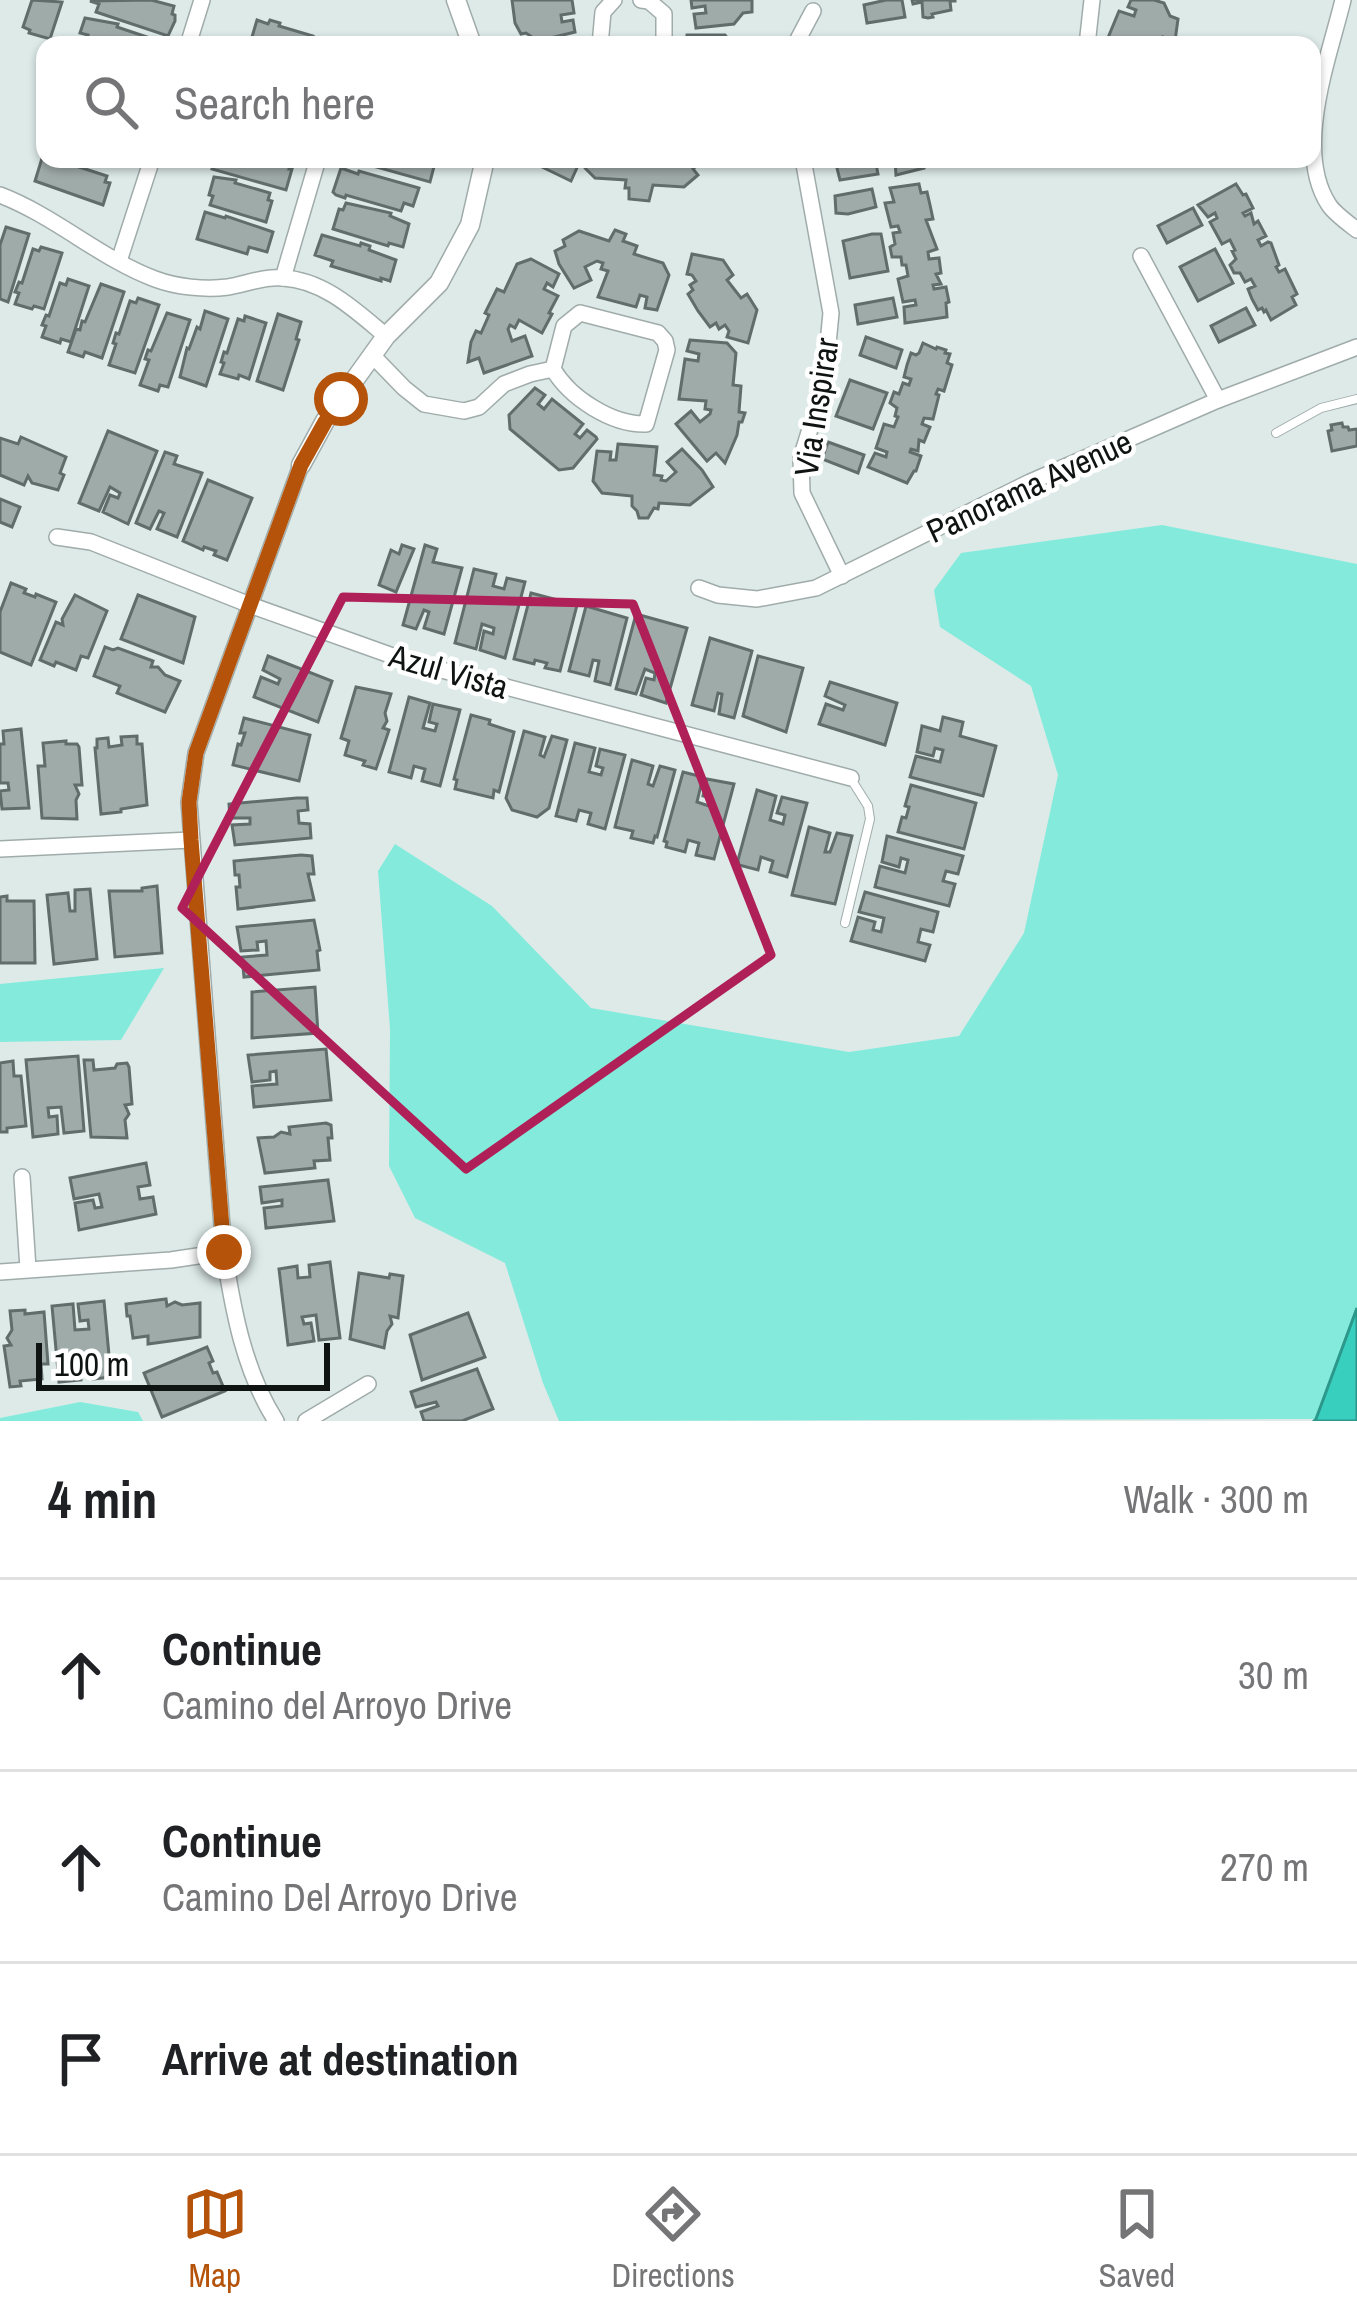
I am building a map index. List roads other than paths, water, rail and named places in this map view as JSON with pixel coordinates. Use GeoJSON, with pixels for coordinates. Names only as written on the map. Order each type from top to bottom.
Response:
{"type":"FeatureCollection","features":[{"type":"Feature","properties":{"kind":"street"},"geometry":{"type":"LineString","coordinates":[[191,36],[202,0]]}},
{"type":"Feature","properties":{"kind":"street"},"geometry":{"type":"LineString","coordinates":[[456,0],[469,36]]}},
{"type":"Feature","properties":{"kind":"street"},"geometry":{"type":"LineString","coordinates":[[601,36],[603,12],[614,0]]}},
{"type":"Feature","properties":{"kind":"street"},"geometry":{"type":"LineString","coordinates":[[641,0],[664,14],[664,36]]}},
{"type":"Feature","properties":{"kind":"street"},"geometry":{"type":"LineString","coordinates":[[1088,36],[1092,0]]}},
{"type":"Feature","properties":{"kind":"street"},"geometry":{"type":"LineString","coordinates":[[1321,91],[1342,0]]}},
{"type":"Feature","properties":{"kind":"street"},"geometry":{"type":"LineString","coordinates":[[799,36],[814,6]]}},
{"type":"Feature","properties":{"kind":"street"},"geometry":{"type":"LineString","coordinates":[[119,261],[149,168]]}},
{"type":"Feature","properties":{"kind":"street"},"geometry":{"type":"LineString","coordinates":[[283,278],[315,168]]}},
{"type":"Feature","properties":{"kind":"street"},"geometry":{"type":"LineString","coordinates":[[276,1421],[234,1321],[224,1252],[191,840],[189,802],[196,753],[301,465],[325,422],[386,336],[439,283],[470,225],[483,168]]}},
{"type":"Feature","properties":{"kind":"street","name":"Via Inspirar"},"geometry":{"type":"LineString","coordinates":[[804,168],[831,313],[824,384],[801,458],[802,493],[842,576]]}},
{"type":"Feature","properties":{"kind":"street"},"geometry":{"type":"LineString","coordinates":[[1316,168],[1330,206],[1357,230]]}},
{"type":"Feature","properties":{"kind":"street"},"geometry":{"type":"LineString","coordinates":[[0,195],[157,280],[225,287],[283,278],[340,298],[386,336]]}},
{"type":"Feature","properties":{"kind":"street"},"geometry":{"type":"LineString","coordinates":[[1142,256],[1219,400]]}},
{"type":"Feature","properties":{"kind":"street"},"geometry":{"type":"LineString","coordinates":[[580,313],[658,334],[667,350],[646,424],[610,420],[560,381],[554,369],[564,326],[580,313]]}},
{"type":"Feature","properties":{"kind":"street","name":"Panorama Avenue"},"geometry":{"type":"LineString","coordinates":[[699,588],[718,595],[757,598],[816,589],[1030,482],[1219,400],[1357,347]]}},
{"type":"Feature","properties":{"kind":"street"},"geometry":{"type":"LineString","coordinates":[[372,355],[424,404],[464,410],[478,406],[504,384],[554,369]]}},
{"type":"Feature","properties":{"kind":"street","name":"Azul Vista"},"geometry":{"type":"LineString","coordinates":[[57,537],[91,542],[404,660],[850,778]]}},
{"type":"Feature","properties":{"kind":"street"},"geometry":{"type":"LineString","coordinates":[[0,850],[191,840]]}},
{"type":"Feature","properties":{"kind":"street"},"geometry":{"type":"LineString","coordinates":[[22,1177],[28,1269]]}},
{"type":"Feature","properties":{"kind":"street"},"geometry":{"type":"LineString","coordinates":[[0,1272],[224,1252]]}},
{"type":"Feature","properties":{"kind":"street"},"geometry":{"type":"LineString","coordinates":[[306,1421],[368,1384]]}},
{"type":"Feature","properties":{"kind":"lane"},"geometry":{"type":"LineString","coordinates":[[1276,433],[1321,408],[1357,399]]}},
{"type":"Feature","properties":{"kind":"lane"},"geometry":{"type":"LineString","coordinates":[[845,923],[870,819],[868,806],[850,778]]}}]}
